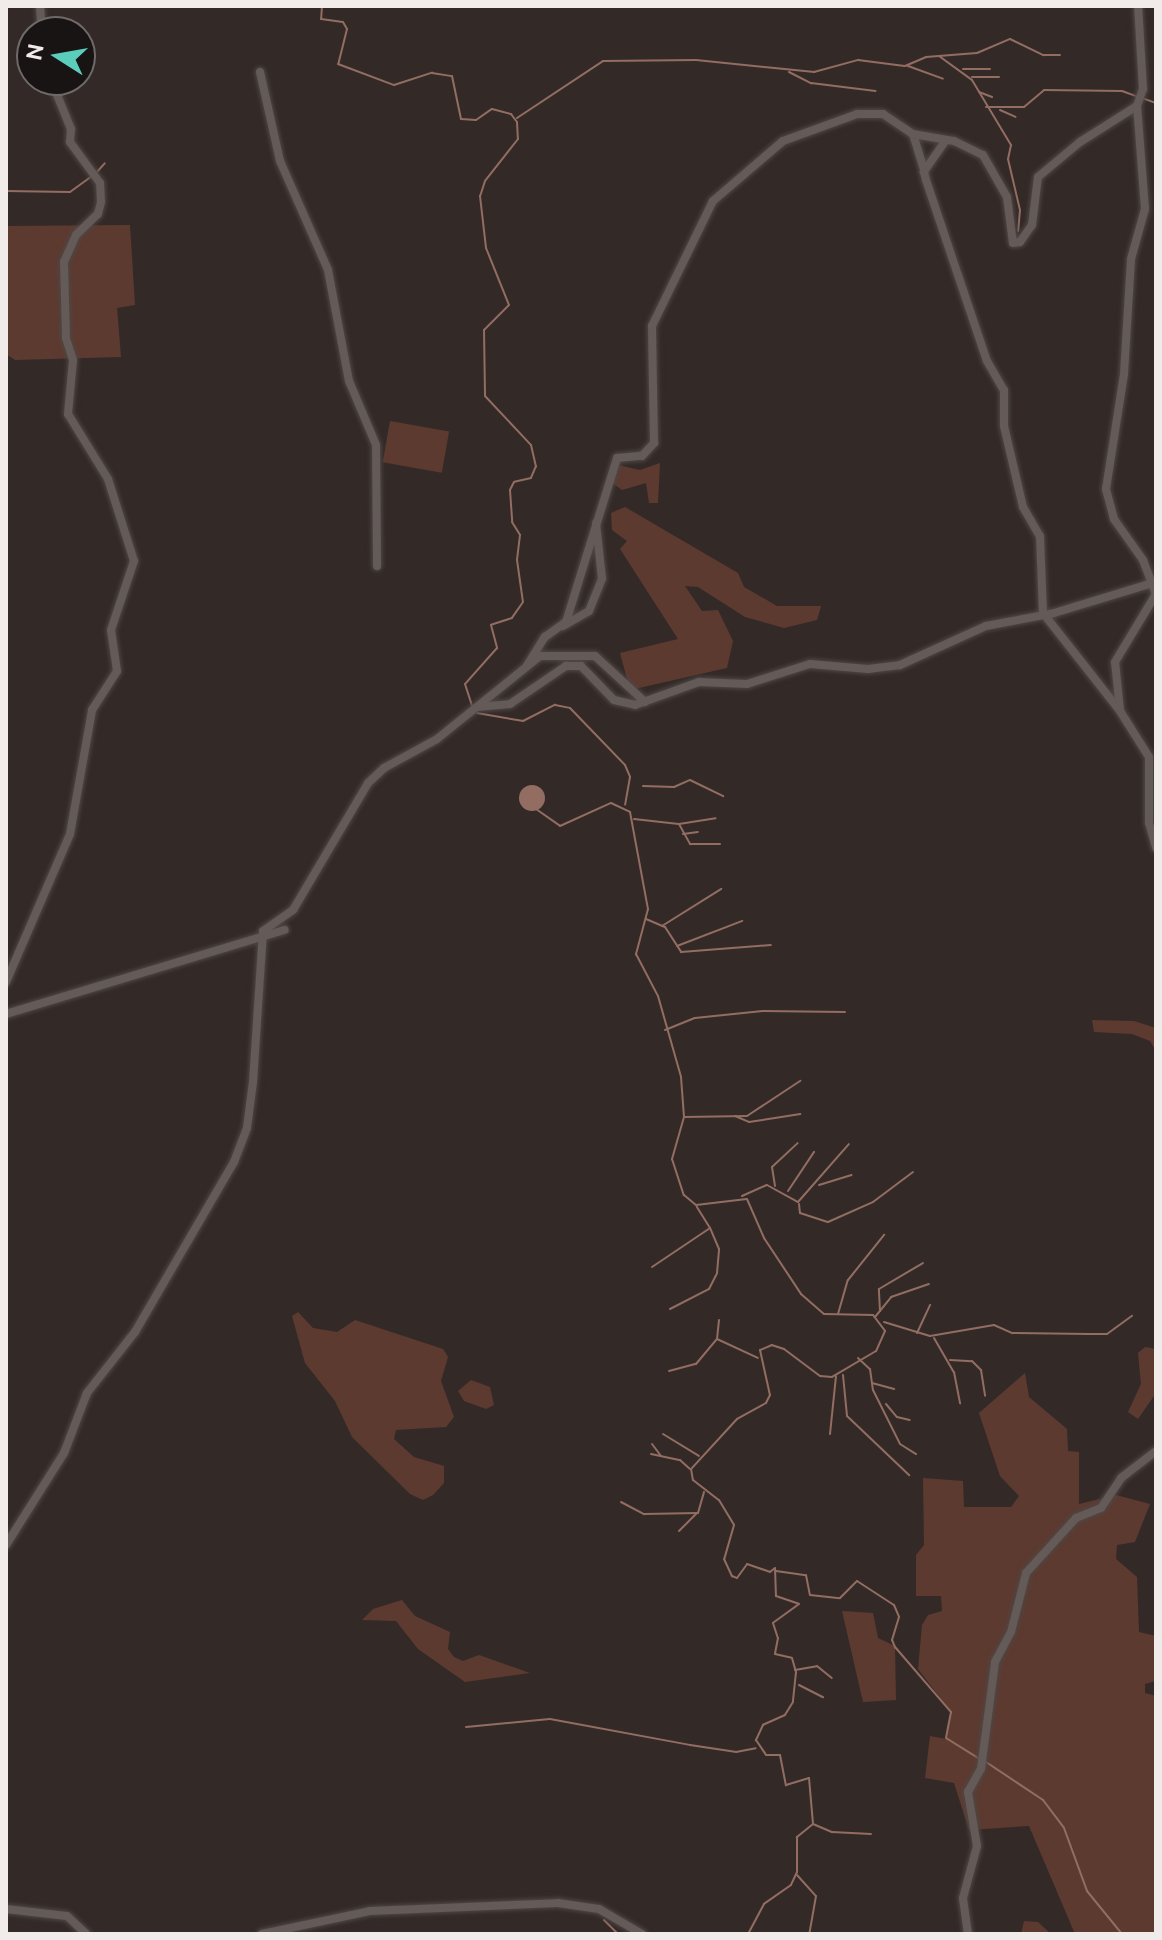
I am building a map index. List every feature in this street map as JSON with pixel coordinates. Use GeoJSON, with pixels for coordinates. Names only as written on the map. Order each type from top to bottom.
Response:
{"type":"FeatureCollection","features":[{"type":"Feature","properties":{"kind":"street"},"geometry":{"type":"LineString","coordinates":[[1120,711],[1115,662],[1154,604],[1155,582],[1114,519],[1106,489],[1124,374],[1131,259],[1145,209],[1137,106],[1143,89],[1138,6]]}},
{"type":"Feature","properties":{"kind":"street"},"geometry":{"type":"LineString","coordinates":[[260,72],[280,161],[328,270],[349,381],[376,445],[381,503],[377,566]]}},
{"type":"Feature","properties":{"kind":"street"},"geometry":{"type":"LineString","coordinates":[[6,982],[70,834],[92,710],[111,688],[117,671],[111,630],[134,561],[108,479],[68,414],[73,360],[66,338],[64,262],[76,235],[98,214],[101,202],[100,183],[70,142],[71,129],[58,96]]}},
{"type":"Feature","properties":{"kind":"street"},"geometry":{"type":"LineString","coordinates":[[561,627],[572,609],[595,522],[617,458],[642,456],[654,443],[652,326],[713,201],[768,149],[857,114],[883,114],[913,134],[975,149],[989,161],[1007,197],[1013,243],[1020,242],[1032,225],[1038,177],[1080,142],[1137,106]]}},
{"type":"Feature","properties":{"kind":"street"},"geometry":{"type":"LineString","coordinates":[[913,134],[987,361],[1004,390],[1004,426],[1023,507],[1040,536],[1044,615],[1120,711],[1151,765],[1149,823],[1156,848]]}},
{"type":"Feature","properties":{"kind":"street"},"geometry":{"type":"LineString","coordinates":[[924,172],[946,140]]}},
{"type":"Feature","properties":{"kind":"street"},"geometry":{"type":"LineString","coordinates":[[526,667],[545,637],[589,611],[602,579],[595,522]]}},
{"type":"Feature","properties":{"kind":"street"},"geometry":{"type":"LineString","coordinates":[[477,707],[510,704],[560,668],[574,665],[591,672],[614,700],[645,702],[699,682],[747,684],[810,664],[868,669],[900,665],[986,626],[1044,615],[1155,582]]}},
{"type":"Feature","properties":{"kind":"street"},"geometry":{"type":"LineString","coordinates":[[6,1545],[64,1453],[87,1393],[129,1342],[234,1162],[247,1128],[253,1082],[263,931],[293,910],[368,783],[477,707],[526,667],[554,653],[595,656],[645,702]]}},
{"type":"Feature","properties":{"kind":"street"},"geometry":{"type":"LineString","coordinates":[[6,1014],[285,930]]}},
{"type":"Feature","properties":{"kind":"street"},"geometry":{"type":"LineString","coordinates":[[968,1934],[963,1898],[977,1846],[968,1792],[981,1769],[995,1662],[1011,1632],[1026,1573],[1076,1518],[1101,1508],[1121,1478],[1156,1451]]}},
{"type":"Feature","properties":{"kind":"street"},"geometry":{"type":"LineString","coordinates":[[262,1934],[370,1911],[558,1903],[599,1909],[642,1934]]}},
{"type":"Feature","properties":{"kind":"street"},"geometry":{"type":"LineString","coordinates":[[6,1909],[67,1916],[86,1934]]}},
{"type":"Feature","properties":{"kind":"shaded area"},"geometry":{"type":"Polygon","coordinates":[[[130,225],[135,305],[117,308],[121,357],[15,360],[6,354],[6,226],[130,225]]]}},
{"type":"Feature","properties":{"kind":"shaded area"},"geometry":{"type":"Polygon","coordinates":[[[390,421],[449,431],[442,473],[383,462],[390,421]]]}},
{"type":"Feature","properties":{"kind":"shaded area"},"geometry":{"type":"Polygon","coordinates":[[[660,463],[658,503],[649,503],[646,483],[622,490],[611,482],[618,465],[640,470],[660,463]]]}},
{"type":"Feature","properties":{"kind":"shaded area"},"geometry":{"type":"Polygon","coordinates":[[[625,507],[738,573],[744,587],[777,606],[821,606],[817,620],[784,628],[745,617],[698,587],[685,586],[702,611],[718,610],[733,641],[727,668],[630,690],[620,653],[678,639],[620,549],[627,541],[612,530],[611,513],[625,507]]]}},
{"type":"Feature","properties":{"kind":"shaded area"},"geometry":{"type":"Polygon","coordinates":[[[532,785],[541,789],[545,798],[541,807],[532,811],[523,807],[519,798],[523,789],[532,785]]]}},
{"type":"Feature","properties":{"kind":"shaded area"},"geometry":{"type":"Polygon","coordinates":[[[1092,1020],[1134,1021],[1156,1028],[1156,1051],[1150,1041],[1132,1034],[1094,1032],[1092,1020]]]}},
{"type":"Feature","properties":{"kind":"shaded area"},"geometry":{"type":"Polygon","coordinates":[[[298,1312],[313,1328],[337,1332],[355,1320],[443,1349],[448,1357],[441,1381],[454,1417],[446,1427],[396,1430],[394,1439],[414,1457],[444,1466],[444,1483],[433,1495],[423,1500],[410,1494],[352,1437],[335,1401],[305,1363],[292,1316],[298,1312]]]}},
{"type":"Feature","properties":{"kind":"shaded area"},"geometry":{"type":"Polygon","coordinates":[[[1145,1347],[1156,1349],[1156,1393],[1138,1419],[1128,1412],[1141,1384],[1138,1353],[1145,1347]]]}},
{"type":"Feature","properties":{"kind":"shaded area"},"geometry":{"type":"Polygon","coordinates":[[[1025,1373],[1029,1397],[1067,1429],[1068,1451],[1079,1452],[1079,1504],[1116,1495],[1150,1504],[1135,1542],[1117,1545],[1116,1559],[1137,1577],[1139,1632],[1156,1636],[1156,1681],[1145,1684],[1145,1693],[1156,1696],[1156,1934],[1075,1934],[1029,1826],[969,1830],[954,1783],[925,1778],[930,1736],[946,1739],[951,1712],[918,1669],[922,1625],[928,1615],[942,1611],[941,1596],[916,1596],[916,1555],[924,1545],[923,1478],[963,1481],[964,1507],[1011,1507],[1019,1496],[1000,1476],[979,1413],[1025,1373]]]}},
{"type":"Feature","properties":{"kind":"shaded area"},"geometry":{"type":"Polygon","coordinates":[[[471,1380],[490,1387],[494,1405],[486,1409],[464,1401],[458,1391],[471,1380]]]}},
{"type":"Feature","properties":{"kind":"shaded area"},"geometry":{"type":"Polygon","coordinates":[[[402,1600],[415,1616],[450,1632],[448,1649],[454,1657],[463,1661],[479,1655],[530,1673],[465,1682],[418,1649],[396,1621],[362,1620],[373,1609],[402,1600]]]}},
{"type":"Feature","properties":{"kind":"shaded area"},"geometry":{"type":"Polygon","coordinates":[[[842,1611],[873,1613],[878,1638],[895,1646],[896,1700],[863,1702],[842,1611]]]}},
{"type":"Feature","properties":{"kind":"shaded area"},"geometry":{"type":"Polygon","coordinates":[[[1024,1921],[1038,1922],[1051,1934],[1021,1934],[1024,1921]]]}},
{"type":"Feature","properties":{"kind":"waterway"},"geometry":{"type":"LineString","coordinates":[[322,6],[321,19],[343,22],[347,29],[338,64],[394,85],[432,73],[452,76],[461,119],[476,120],[492,109],[511,114],[517,122],[518,139],[485,181],[480,196],[486,248],[509,305],[484,330],[485,396],[531,445],[536,466],[531,478],[514,482],[510,490],[512,522],[520,535],[517,560],[523,602],[512,618],[491,625],[497,648],[465,684],[473,708]]}},
{"type":"Feature","properties":{"kind":"waterway"},"geometry":{"type":"LineString","coordinates":[[517,118],[603,61],[696,60],[814,72],[858,60],[905,66],[926,57],[977,53],[1010,39],[1043,55],[1060,55]]}},
{"type":"Feature","properties":{"kind":"waterway"},"geometry":{"type":"LineString","coordinates":[[939,56],[972,80],[1011,145],[1008,159],[1020,210],[1018,231]]}},
{"type":"Feature","properties":{"kind":"waterway"},"geometry":{"type":"LineString","coordinates":[[908,66],[943,79]]}},
{"type":"Feature","properties":{"kind":"waterway"},"geometry":{"type":"LineString","coordinates":[[963,69],[990,69]]}},
{"type":"Feature","properties":{"kind":"waterway"},"geometry":{"type":"LineString","coordinates":[[789,72],[811,83],[876,91]]}},
{"type":"Feature","properties":{"kind":"waterway"},"geometry":{"type":"LineString","coordinates":[[972,77],[999,77]]}},
{"type":"Feature","properties":{"kind":"waterway"},"geometry":{"type":"LineString","coordinates":[[986,107],[1024,107],[1044,90],[1122,91],[1136,96]]}},
{"type":"Feature","properties":{"kind":"waterway"},"geometry":{"type":"LineString","coordinates":[[979,92],[992,97]]}},
{"type":"Feature","properties":{"kind":"waterway"},"geometry":{"type":"LineString","coordinates":[[1142,98],[1156,103]]}},
{"type":"Feature","properties":{"kind":"waterway"},"geometry":{"type":"LineString","coordinates":[[1000,110],[1016,117]]}},
{"type":"Feature","properties":{"kind":"waterway"},"geometry":{"type":"LineString","coordinates":[[96,173],[105,163]]}},
{"type":"Feature","properties":{"kind":"waterway"},"geometry":{"type":"LineString","coordinates":[[6,191],[70,192],[91,177]]}},
{"type":"Feature","properties":{"kind":"waterway"},"geometry":{"type":"LineString","coordinates":[[477,713],[523,721],[555,705],[570,708],[625,765],[630,777],[625,805]]}},
{"type":"Feature","properties":{"kind":"waterway"},"geometry":{"type":"LineString","coordinates":[[643,786],[674,787],[690,780],[723,796]]}},
{"type":"Feature","properties":{"kind":"waterway"},"geometry":{"type":"LineString","coordinates":[[536,809],[560,826],[611,803],[630,812],[648,909],[636,954],[658,996],[681,1077],[684,1117],[672,1159],[684,1195],[696,1205],[747,1199],[764,1238],[801,1294],[824,1314],[873,1315],[885,1331],[876,1351],[832,1377],[820,1376],[784,1349],[772,1345],[760,1350],[770,1395],[766,1403],[737,1419],[691,1469],[693,1480],[719,1500],[734,1525],[724,1559],[732,1576],[737,1578],[747,1564],[770,1572],[775,1568],[776,1596],[799,1604],[773,1623],[778,1638],[775,1654],[792,1658],[796,1672],[793,1702],[785,1715],[763,1725],[756,1740],[766,1755],[780,1755],[786,1785],[809,1778],[813,1824],[797,1837],[797,1872],[791,1885],[764,1904],[748,1934]]}},
{"type":"Feature","properties":{"kind":"waterway"},"geometry":{"type":"LineString","coordinates":[[679,824],[716,818]]}},
{"type":"Feature","properties":{"kind":"waterway"},"geometry":{"type":"LineString","coordinates":[[634,819],[679,824],[690,844],[720,844]]}},
{"type":"Feature","properties":{"kind":"waterway"},"geometry":{"type":"LineString","coordinates":[[683,834],[698,832]]}},
{"type":"Feature","properties":{"kind":"waterway"},"geometry":{"type":"LineString","coordinates":[[662,926],[721,889]]}},
{"type":"Feature","properties":{"kind":"waterway"},"geometry":{"type":"LineString","coordinates":[[646,919],[665,927],[681,952],[771,945]]}},
{"type":"Feature","properties":{"kind":"waterway"},"geometry":{"type":"LineString","coordinates":[[677,946],[742,921]]}},
{"type":"Feature","properties":{"kind":"waterway"},"geometry":{"type":"LineString","coordinates":[[665,1030],[695,1018],[763,1011],[845,1012]]}},
{"type":"Feature","properties":{"kind":"waterway"},"geometry":{"type":"LineString","coordinates":[[684,1117],[747,1116],[800,1081]]}},
{"type":"Feature","properties":{"kind":"waterway"},"geometry":{"type":"LineString","coordinates":[[735,1116],[749,1122],[800,1114]]}},
{"type":"Feature","properties":{"kind":"waterway"},"geometry":{"type":"LineString","coordinates":[[775,1186],[772,1167],[798,1143]]}},
{"type":"Feature","properties":{"kind":"waterway"},"geometry":{"type":"LineString","coordinates":[[742,1196],[767,1185],[798,1202],[849,1144]]}},
{"type":"Feature","properties":{"kind":"waterway"},"geometry":{"type":"LineString","coordinates":[[788,1191],[814,1152]]}},
{"type":"Feature","properties":{"kind":"waterway"},"geometry":{"type":"LineString","coordinates":[[799,1204],[800,1213],[828,1222],[873,1202],[913,1172]]}},
{"type":"Feature","properties":{"kind":"waterway"},"geometry":{"type":"LineString","coordinates":[[819,1185],[852,1175]]}},
{"type":"Feature","properties":{"kind":"waterway"},"geometry":{"type":"LineString","coordinates":[[652,1267],[710,1228],[697,1207]]}},
{"type":"Feature","properties":{"kind":"waterway"},"geometry":{"type":"LineString","coordinates":[[670,1309],[709,1289],[717,1273],[719,1249],[710,1228]]}},
{"type":"Feature","properties":{"kind":"waterway"},"geometry":{"type":"LineString","coordinates":[[838,1314],[848,1280],[884,1235]]}},
{"type":"Feature","properties":{"kind":"waterway"},"geometry":{"type":"LineString","coordinates":[[880,1311],[879,1289],[923,1263]]}},
{"type":"Feature","properties":{"kind":"waterway"},"geometry":{"type":"LineString","coordinates":[[875,1317],[891,1297],[929,1284]]}},
{"type":"Feature","properties":{"kind":"waterway"},"geometry":{"type":"LineString","coordinates":[[917,1333],[930,1305]]}},
{"type":"Feature","properties":{"kind":"waterway"},"geometry":{"type":"LineString","coordinates":[[884,1322],[930,1336],[994,1325],[1012,1333],[1107,1334],[1132,1316]]}},
{"type":"Feature","properties":{"kind":"waterway"},"geometry":{"type":"LineString","coordinates":[[717,1339],[719,1320]]}},
{"type":"Feature","properties":{"kind":"waterway"},"geometry":{"type":"LineString","coordinates":[[934,1338],[954,1372],[960,1403]]}},
{"type":"Feature","properties":{"kind":"waterway"},"geometry":{"type":"LineString","coordinates":[[669,1371],[696,1364],[717,1339],[758,1358]]}},
{"type":"Feature","properties":{"kind":"waterway"},"geometry":{"type":"LineString","coordinates":[[858,1358],[870,1369],[873,1390],[900,1444],[916,1454]]}},
{"type":"Feature","properties":{"kind":"waterway"},"geometry":{"type":"LineString","coordinates":[[950,1360],[972,1361],[981,1370],[985,1396]]}},
{"type":"Feature","properties":{"kind":"waterway"},"geometry":{"type":"LineString","coordinates":[[843,1375],[847,1416],[909,1475]]}},
{"type":"Feature","properties":{"kind":"waterway"},"geometry":{"type":"LineString","coordinates":[[830,1434],[836,1376]]}},
{"type":"Feature","properties":{"kind":"waterway"},"geometry":{"type":"LineString","coordinates":[[872,1383],[894,1389]]}},
{"type":"Feature","properties":{"kind":"waterway"},"geometry":{"type":"LineString","coordinates":[[886,1404],[897,1417],[910,1420]]}},
{"type":"Feature","properties":{"kind":"waterway"},"geometry":{"type":"LineString","coordinates":[[663,1434],[699,1456]]}},
{"type":"Feature","properties":{"kind":"waterway"},"geometry":{"type":"LineString","coordinates":[[652,1444],[661,1456]]}},
{"type":"Feature","properties":{"kind":"waterway"},"geometry":{"type":"LineString","coordinates":[[651,1454],[680,1460],[690,1469]]}},
{"type":"Feature","properties":{"kind":"waterway"},"geometry":{"type":"LineString","coordinates":[[621,1502],[644,1514],[698,1513],[704,1492]]}},
{"type":"Feature","properties":{"kind":"waterway"},"geometry":{"type":"LineString","coordinates":[[679,1531],[697,1513]]}},
{"type":"Feature","properties":{"kind":"waterway"},"geometry":{"type":"LineString","coordinates":[[776,1571],[806,1575],[810,1595],[840,1598],[857,1581],[894,1605],[899,1617],[892,1640],[895,1647],[951,1712],[946,1738],[980,1759]]}},
{"type":"Feature","properties":{"kind":"waterway"},"geometry":{"type":"LineString","coordinates":[[795,1670],[817,1666],[832,1678]]}},
{"type":"Feature","properties":{"kind":"waterway"},"geometry":{"type":"LineString","coordinates":[[799,1685],[823,1697]]}},
{"type":"Feature","properties":{"kind":"waterway"},"geometry":{"type":"LineString","coordinates":[[466,1727],[550,1719],[736,1752],[756,1748]]}},
{"type":"Feature","properties":{"kind":"waterway"},"geometry":{"type":"LineString","coordinates":[[986,1762],[1043,1800],[1064,1828],[1087,1891],[1122,1934]]}},
{"type":"Feature","properties":{"kind":"waterway"},"geometry":{"type":"LineString","coordinates":[[813,1824],[832,1832],[871,1834]]}},
{"type":"Feature","properties":{"kind":"waterway"},"geometry":{"type":"LineString","coordinates":[[797,1875],[816,1896],[809,1934]]}},
{"type":"Feature","properties":{"kind":"waterway"},"geometry":{"type":"LineString","coordinates":[[604,1920],[618,1934]]}}]}
